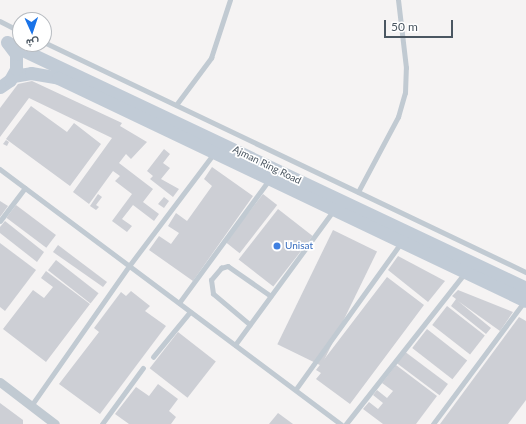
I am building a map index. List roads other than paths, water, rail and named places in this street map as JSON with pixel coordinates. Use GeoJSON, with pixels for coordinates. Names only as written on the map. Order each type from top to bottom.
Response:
{"type":"FeatureCollection","features":[{"type":"Feature","properties":{"kind":"main road"},"geometry":{"type":"LineString","coordinates":[[0,87],[14,76],[17,61],[12,47],[4,40]]}},
{"type":"Feature","properties":{"kind":"main road","name":"Ajman Ring Road"},"geometry":{"type":"LineString","coordinates":[[4,40],[526,296]]}},
{"type":"Feature","properties":{"kind":"main road","name":"Ajman Ring Road"},"geometry":{"type":"LineString","coordinates":[[14,76],[40,74],[58,78],[465,272],[526,296]]}},
{"type":"Feature","properties":{"kind":"street"},"geometry":{"type":"LineString","coordinates":[[0,382],[31,406],[45,421],[55,424]]}},
{"type":"Feature","properties":{"kind":"lane"},"geometry":{"type":"LineString","coordinates":[[176,105],[211,58],[230,0]]}},
{"type":"Feature","properties":{"kind":"lane"},"geometry":{"type":"LineString","coordinates":[[358,192],[398,117],[406,93],[406,68],[398,0]]}},
{"type":"Feature","properties":{"kind":"lane"},"geometry":{"type":"LineString","coordinates":[[0,21],[12,27]]}},
{"type":"Feature","properties":{"kind":"lane"},"geometry":{"type":"LineString","coordinates":[[52,46],[526,272]]}},
{"type":"Feature","properties":{"kind":"lane"},"geometry":{"type":"LineString","coordinates":[[31,406],[129,266],[215,152]]}},
{"type":"Feature","properties":{"kind":"lane"},"geometry":{"type":"LineString","coordinates":[[0,169],[341,424]]}},
{"type":"Feature","properties":{"kind":"lane"},"geometry":{"type":"LineString","coordinates":[[179,303],[270,179]]}},
{"type":"Feature","properties":{"kind":"lane"},"geometry":{"type":"LineString","coordinates":[[0,221],[25,188]]}},
{"type":"Feature","properties":{"kind":"lane"},"geometry":{"type":"LineString","coordinates":[[235,345],[334,210]]}},
{"type":"Feature","properties":{"kind":"lane"},"geometry":{"type":"LineString","coordinates":[[296,389],[402,242]]}},
{"type":"Feature","properties":{"kind":"lane"},"geometry":{"type":"LineString","coordinates":[[250,325],[213,294],[211,280],[220,268],[228,266],[271,296]]}},
{"type":"Feature","properties":{"kind":"lane"},"geometry":{"type":"LineString","coordinates":[[346,424],[465,272]]}},
{"type":"Feature","properties":{"kind":"lane"},"geometry":{"type":"LineString","coordinates":[[433,424],[526,296]]}},
{"type":"Feature","properties":{"kind":"lane"},"geometry":{"type":"LineString","coordinates":[[153,357],[190,312]]}},
{"type":"Feature","properties":{"kind":"lane"},"geometry":{"type":"LineString","coordinates":[[102,424],[144,368]]}},
{"type":"Feature","properties":{"kind":"place","name":"Unisat"},"geometry":{"type":"Point","coordinates":[277,246]}}]}
